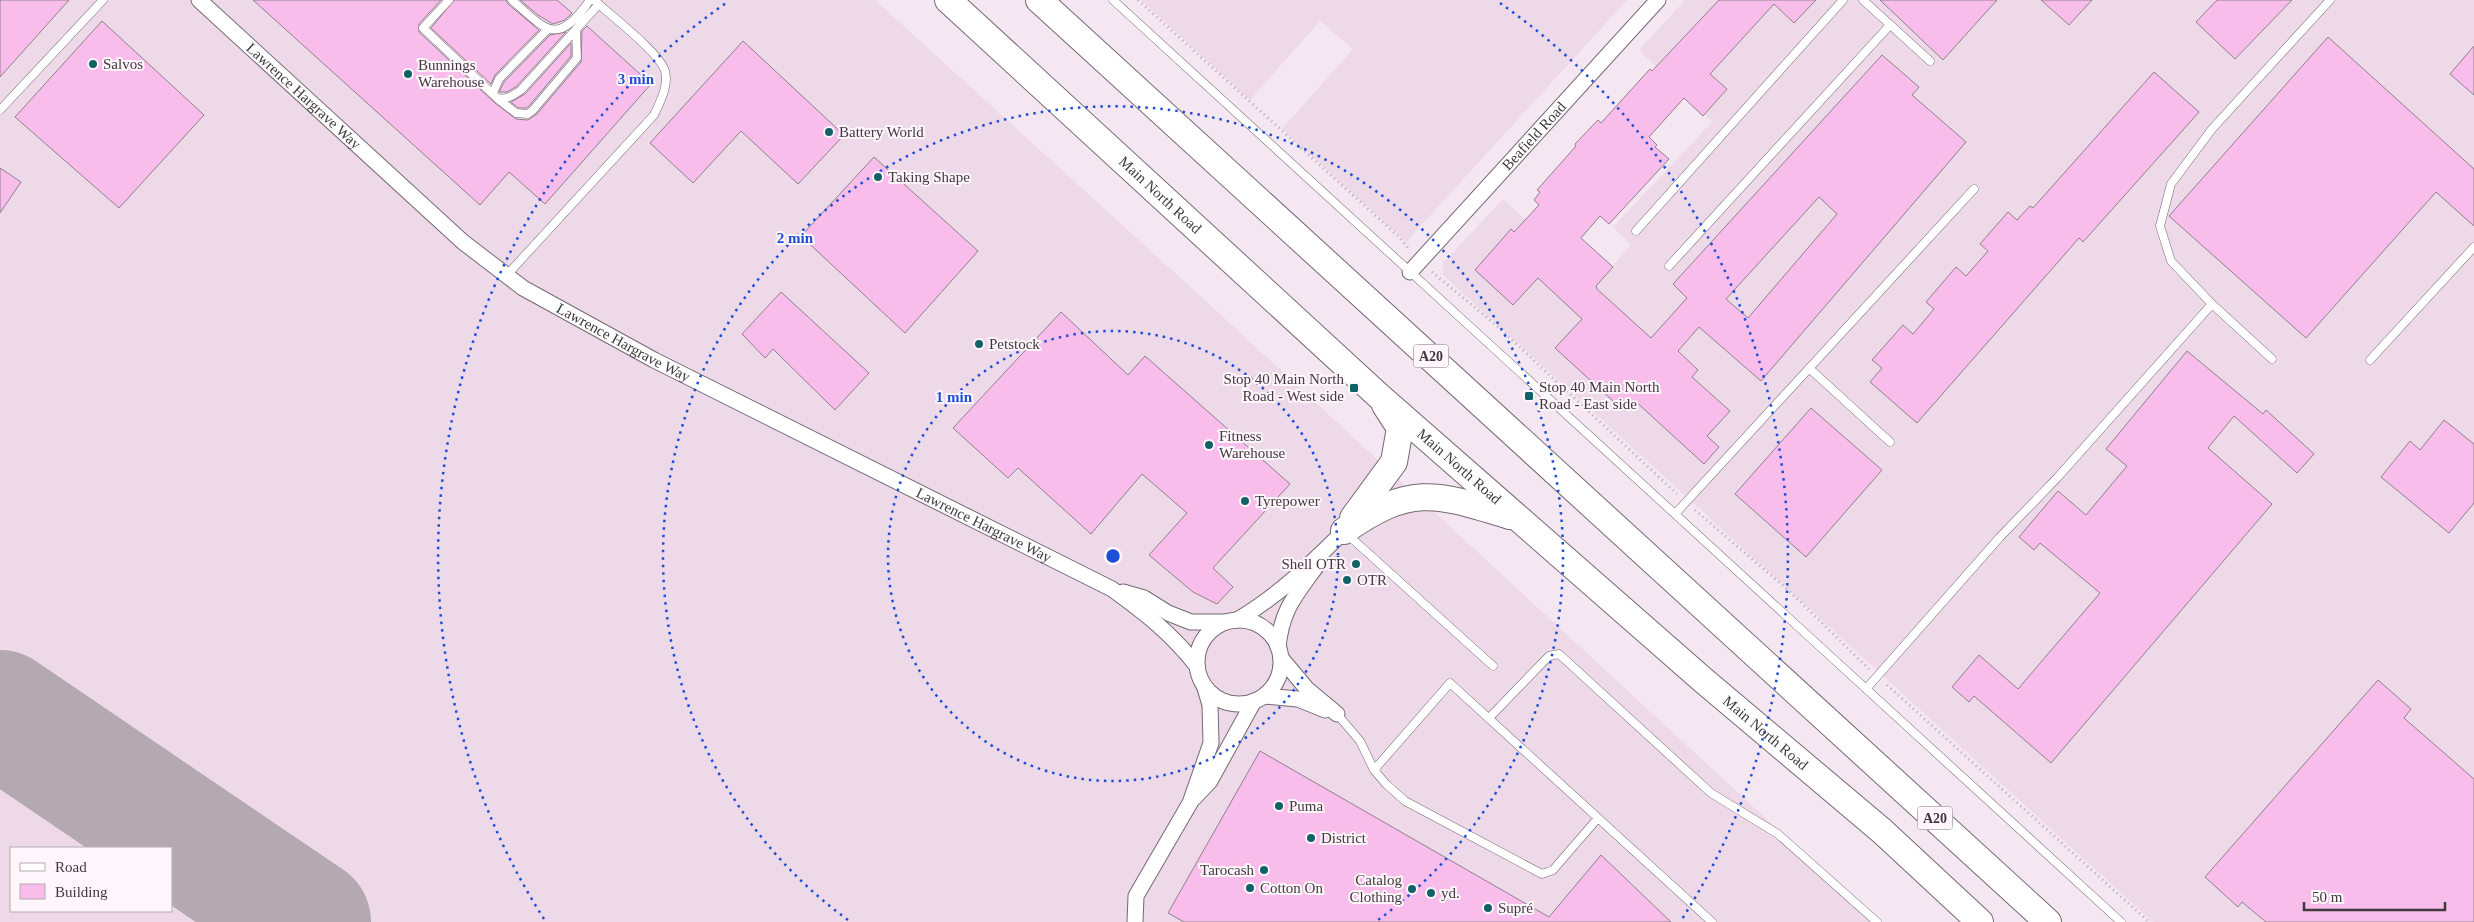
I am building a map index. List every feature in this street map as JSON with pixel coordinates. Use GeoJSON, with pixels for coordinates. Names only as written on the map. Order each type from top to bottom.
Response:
{"type":"FeatureCollection","features":[{"type":"Feature","properties":{"kind":"highway","name":"Main North Road"},"geometry":{"type":"LineString","coordinates":[[948,0],[1380,397],[1703,680],[1882,831],[1980,922]]}},
{"type":"Feature","properties":{"kind":"highway","name":"A20"},"geometry":{"type":"LineString","coordinates":[[1040,0],[2048,922]]}},
{"type":"Feature","properties":{"kind":"highway"},"geometry":{"type":"LineString","coordinates":[[1340,535],[1377,488],[1394,462],[1400,428],[1380,397]]}},
{"type":"Feature","properties":{"kind":"highway"},"geometry":{"type":"LineString","coordinates":[[1340,535],[1364,517],[1398,501],[1434,496],[1478,506],[1520,520]]}},
{"type":"Feature","properties":{"kind":"street","name":"Lawrence Hargrave Way"},"geometry":{"type":"LineString","coordinates":[[199,0],[463,242],[523,288],[654,360],[1112,589],[1157,622],[1180,644],[1197,666]]}},
{"type":"Feature","properties":{"kind":"street","name":"Beafield Road"},"geometry":{"type":"LineString","coordinates":[[1415,267],[1658,0]]}},
{"type":"Feature","properties":{"kind":"street"},"geometry":{"type":"LineString","coordinates":[[1135,922],[1136,896],[1190,803],[1211,744],[1210,705],[1197,666],[1202,643],[1208,634],[1255,610],[1340,535]]}},
{"type":"Feature","properties":{"kind":"street"},"geometry":{"type":"LineString","coordinates":[[1190,803],[1210,781],[1259,699],[1277,679],[1280,631],[1286,609],[1340,535]]}},
{"type":"Feature","properties":{"kind":"street","name":"Lawrence Hargrave Way"},"geometry":{"type":"LineString","coordinates":[[1112,589],[1144,598],[1168,613],[1191,622],[1232,621]]}},
{"type":"Feature","properties":{"kind":"street"},"geometry":{"type":"LineString","coordinates":[[1232,621],[1247,621],[1266,630],[1279,652],[1307,689],[1337,714]]}},
{"type":"Feature","properties":{"kind":"street"},"geometry":{"type":"LineString","coordinates":[[1205,687],[1213,696],[1228,703],[1244,704],[1259,699],[1298,699],[1337,714]]}},
{"type":"Feature","properties":{"kind":"lane"},"geometry":{"type":"LineString","coordinates":[[0,110],[103,0]]}},
{"type":"Feature","properties":{"kind":"lane"},"geometry":{"type":"LineString","coordinates":[[449,0],[423,28],[495,96],[516,112],[528,114],[577,58],[576,30]]}},
{"type":"Feature","properties":{"kind":"lane"},"geometry":{"type":"LineString","coordinates":[[512,0],[547,30],[558,31],[574,19],[590,0]]}},
{"type":"Feature","properties":{"kind":"lane"},"geometry":{"type":"LineString","coordinates":[[1113,0],[1415,267],[1675,514],[2121,922]]}},
{"type":"Feature","properties":{"kind":"lane"},"geometry":{"type":"LineString","coordinates":[[1636,230],[1843,0]]}},
{"type":"Feature","properties":{"kind":"lane"},"geometry":{"type":"LineString","coordinates":[[1863,0],[1930,61]]}},
{"type":"Feature","properties":{"kind":"lane"},"geometry":{"type":"LineString","coordinates":[[2272,359],[2212,304],[2171,261],[2160,226],[2171,184],[2212,129],[2330,0]]}},
{"type":"Feature","properties":{"kind":"lane"},"geometry":{"type":"LineString","coordinates":[[495,96],[511,98],[521,90],[576,30],[596,2],[658,58],[665,71],[664,92],[654,115],[506,276]]}},
{"type":"Feature","properties":{"kind":"lane"},"geometry":{"type":"LineString","coordinates":[[1669,266],[1890,25]]}},
{"type":"Feature","properties":{"kind":"lane"},"geometry":{"type":"LineString","coordinates":[[495,96],[500,79],[547,30]]}},
{"type":"Feature","properties":{"kind":"lane"},"geometry":{"type":"LineString","coordinates":[[1675,514],[1974,189]]}},
{"type":"Feature","properties":{"kind":"lane"},"geometry":{"type":"LineString","coordinates":[[2370,360],[2474,247]]}},
{"type":"Feature","properties":{"kind":"lane"},"geometry":{"type":"LineString","coordinates":[[1866,689],[2000,537],[2057,478],[2212,304]]}},
{"type":"Feature","properties":{"kind":"lane"},"geometry":{"type":"LineString","coordinates":[[1809,368],[1890,442]]}},
{"type":"Feature","properties":{"kind":"lane"},"geometry":{"type":"LineString","coordinates":[[1340,535],[1493,666]]}},
{"type":"Feature","properties":{"kind":"lane"},"geometry":{"type":"LineString","coordinates":[[1489,718],[1549,656],[1559,654],[1711,793],[1778,834],[1877,922]]}},
{"type":"Feature","properties":{"kind":"lane"},"geometry":{"type":"LineString","coordinates":[[1374,770],[1450,683],[1712,922]]}},
{"type":"Feature","properties":{"kind":"lane"},"geometry":{"type":"LineString","coordinates":[[1337,714],[1360,741],[1374,770],[1405,801],[1542,874],[1553,870],[1598,818]]}},
{"type":"Feature","properties":{"kind":"path"},"geometry":{"type":"LineString","coordinates":[[1138,0],[1399,237],[1415,267],[1496,326],[1686,501],[1788,590],[1878,677],[2149,922]]}},
{"type":"Feature","properties":{"kind":"shaded area"},"geometry":{"type":"Polygon","coordinates":[[[0,0],[875,0],[1208,303],[1878,922],[0,922],[0,0]]]}},
{"type":"Feature","properties":{"kind":"shaded area"},"geometry":{"type":"Polygon","coordinates":[[[1141,0],[1627,0],[1406,242],[1282,129],[1353,49],[1320,21],[1250,100],[1141,0]]]}},
{"type":"Feature","properties":{"kind":"shaded area"},"geometry":{"type":"Polygon","coordinates":[[[1685,0],[2474,0],[2474,922],[2153,922],[1443,275],[1443,263],[1503,199],[1596,285],[1631,245],[1613,227],[1712,122],[1639,50],[1685,0]]]}},
{"type":"Feature","properties":{"kind":"building"},"geometry":{"type":"Polygon","coordinates":[[[0,0],[69,0],[0,77],[0,0]]]}},
{"type":"Feature","properties":{"kind":"building"},"geometry":{"type":"Polygon","coordinates":[[[253,0],[441,0],[419,24],[419,32],[495,103],[516,119],[528,120],[537,114],[581,62],[582,31],[587,26],[651,84],[545,204],[509,172],[480,205],[253,0]]]}},
{"type":"Feature","properties":{"kind":"building"},"geometry":{"type":"Polygon","coordinates":[[[454,0],[506,0],[508,4],[539,30],[495,75],[491,84],[431,28],[454,0]]]}},
{"type":"Feature","properties":{"kind":"building"},"geometry":{"type":"Polygon","coordinates":[[[520,0],[557,0],[572,13],[565,20],[553,24],[538,15],[520,0]]]}},
{"type":"Feature","properties":{"kind":"building"},"geometry":{"type":"Polygon","coordinates":[[[1719,0],[1816,0],[1794,23],[1774,4],[1710,74],[1727,89],[1703,116],[1684,98],[1649,137],[1657,145],[1655,147],[1669,159],[1609,224],[1600,216],[1581,238],[1613,267],[1596,286],[1597,289],[1651,338],[1687,298],[1673,284],[1882,55],[1919,87],[1912,95],[1966,142],[1761,381],[1699,327],[1678,351],[1698,370],[1692,377],[1730,411],[1707,436],[1719,447],[1704,464],[1634,400],[1624,411],[1555,348],[1582,319],[1538,278],[1513,305],[1475,270],[1511,229],[1514,232],[1539,205],[1534,200],[1540,192],[1537,190],[1576,146],[1575,144],[1598,120],[1601,123],[1650,69],[1652,71],[1719,0]],[[1819,197],[1726,299],[1748,318],[1837,214],[1819,197]]]}},
{"type":"Feature","properties":{"kind":"building"},"geometry":{"type":"Polygon","coordinates":[[[1880,0],[1997,0],[1943,60],[1880,0]]]}},
{"type":"Feature","properties":{"kind":"building"},"geometry":{"type":"Polygon","coordinates":[[[2041,0],[2092,0],[2069,25],[2041,0]]]}},
{"type":"Feature","properties":{"kind":"building"},"geometry":{"type":"Polygon","coordinates":[[[2217,0],[2292,0],[2235,59],[2196,22],[2217,0]]]}},
{"type":"Feature","properties":{"kind":"building"},"geometry":{"type":"Polygon","coordinates":[[[102,21],[204,115],[119,208],[15,117],[102,21]]]}},
{"type":"Feature","properties":{"kind":"building"},"geometry":{"type":"Polygon","coordinates":[[[566,32],[517,86],[507,92],[499,92],[504,82],[550,35],[566,32]]]}},
{"type":"Feature","properties":{"kind":"building"},"geometry":{"type":"Polygon","coordinates":[[[2328,37],[2474,169],[2474,226],[2436,192],[2306,338],[2169,216],[2328,37]]]}},
{"type":"Feature","properties":{"kind":"building"},"geometry":{"type":"Polygon","coordinates":[[[743,41],[844,135],[798,184],[741,131],[693,183],[650,143],[743,41]]]}},
{"type":"Feature","properties":{"kind":"building"},"geometry":{"type":"Polygon","coordinates":[[[571,43],[571,56],[529,106],[518,108],[511,102],[525,94],[571,43]]]}},
{"type":"Feature","properties":{"kind":"building"},"geometry":{"type":"Polygon","coordinates":[[[2474,46],[2474,95],[2450,74],[2474,46]]]}},
{"type":"Feature","properties":{"kind":"building"},"geometry":{"type":"Polygon","coordinates":[[[2154,72],[2199,112],[2083,242],[2079,238],[1917,423],[1870,382],[1882,368],[1872,360],[1903,325],[1913,334],[1934,309],[1926,302],[1956,267],[1966,276],[1988,251],[1980,244],[2008,212],[2017,220],[2030,206],[2033,208],[2154,72]]]}},
{"type":"Feature","properties":{"kind":"building"},"geometry":{"type":"Polygon","coordinates":[[[874,157],[978,251],[905,333],[801,236],[874,157]]]}},
{"type":"Feature","properties":{"kind":"building"},"geometry":{"type":"Polygon","coordinates":[[[0,168],[21,182],[0,213],[0,168]]]}},
{"type":"Feature","properties":{"kind":"building"},"geometry":{"type":"Polygon","coordinates":[[[781,292],[869,373],[835,410],[773,349],[765,358],[742,334],[781,292]]]}},
{"type":"Feature","properties":{"kind":"building"},"geometry":{"type":"Polygon","coordinates":[[[1061,312],[1128,375],[1145,356],[1290,484],[1213,568],[1233,587],[1217,604],[1193,592],[1149,555],[1187,513],[1142,474],[1091,534],[1018,468],[1008,478],[953,428],[1061,312]]]}},
{"type":"Feature","properties":{"kind":"building"},"geometry":{"type":"Polygon","coordinates":[[[2187,351],[2263,414],[2266,410],[2314,454],[2297,473],[2234,416],[2208,448],[2272,504],[2051,763],[1974,696],[1969,702],[1952,687],[1979,655],[2018,689],[2100,593],[2040,543],[2034,550],[2019,537],[2058,491],[2086,515],[2127,466],[2106,449],[2187,351]]]}},
{"type":"Feature","properties":{"kind":"building"},"geometry":{"type":"Polygon","coordinates":[[[1811,408],[1882,470],[1806,557],[1735,494],[1811,408]]]}},
{"type":"Feature","properties":{"kind":"building"},"geometry":{"type":"Polygon","coordinates":[[[2444,420],[2474,444],[2474,503],[2449,533],[2381,477],[2410,441],[2420,450],[2444,420]]]}},
{"type":"Feature","properties":{"kind":"building"},"geometry":{"type":"Polygon","coordinates":[[[2378,680],[2411,709],[2404,718],[2474,779],[2474,922],[2266,922],[2242,902],[2238,907],[2205,877],[2378,680]]]}},
{"type":"Feature","properties":{"kind":"building","name":"District"},"geometry":{"type":"Polygon","coordinates":[[[1260,751],[1549,917],[1601,855],[1671,922],[1184,922],[1168,913],[1260,751]]]}},
{"type":"Feature","properties":{"kind":"taxiway"},"geometry":{"type":"LineString","coordinates":[[0,732],[17,732],[37,738]]}},
{"type":"Feature","properties":{"kind":"runway"},"geometry":{"type":"LineString","coordinates":[[0,713],[308,922]]}},
{"type":"Feature","properties":{"kind":"place","name":"Salvos"},"geometry":{"type":"Point","coordinates":[93,64]}},
{"type":"Feature","properties":{"kind":"place","name":"Bunnings Warehouse"},"geometry":{"type":"Point","coordinates":[408,74]}},
{"type":"Feature","properties":{"kind":"place","name":"Battery World"},"geometry":{"type":"Point","coordinates":[829,132]}},
{"type":"Feature","properties":{"kind":"place","name":"Taking Shape"},"geometry":{"type":"Point","coordinates":[878,177]}},
{"type":"Feature","properties":{"kind":"place","name":"Petstock"},"geometry":{"type":"Point","coordinates":[979,344]}},
{"type":"Feature","properties":{"kind":"place","name":"Stop 40 Main North Road - West side"},"geometry":{"type":"Point","coordinates":[1354,388]}},
{"type":"Feature","properties":{"kind":"place","name":"Stop 40 Main North Road - East side"},"geometry":{"type":"Point","coordinates":[1529,396]}},
{"type":"Feature","properties":{"kind":"place","name":"Fitness Warehouse"},"geometry":{"type":"Point","coordinates":[1209,445]}},
{"type":"Feature","properties":{"kind":"place","name":"Tyrepower"},"geometry":{"type":"Point","coordinates":[1245,501]}},
{"type":"Feature","properties":{"kind":"place","name":"Shell OTR"},"geometry":{"type":"Point","coordinates":[1356,564]}},
{"type":"Feature","properties":{"kind":"place","name":"OTR"},"geometry":{"type":"Point","coordinates":[1347,580]}},
{"type":"Feature","properties":{"kind":"place","name":"Puma"},"geometry":{"type":"Point","coordinates":[1279,806]}},
{"type":"Feature","properties":{"kind":"place","name":"District"},"geometry":{"type":"Point","coordinates":[1311,838]}},
{"type":"Feature","properties":{"kind":"place","name":"Tarocash"},"geometry":{"type":"Point","coordinates":[1264,870]}},
{"type":"Feature","properties":{"kind":"place","name":"Cotton On"},"geometry":{"type":"Point","coordinates":[1250,888]}},
{"type":"Feature","properties":{"kind":"place","name":"Catalog Clothing"},"geometry":{"type":"Point","coordinates":[1412,889]}},
{"type":"Feature","properties":{"kind":"place","name":"yd."},"geometry":{"type":"Point","coordinates":[1431,893]}},
{"type":"Feature","properties":{"kind":"place","name":"Supré"},"geometry":{"type":"Point","coordinates":[1488,908]}}]}
